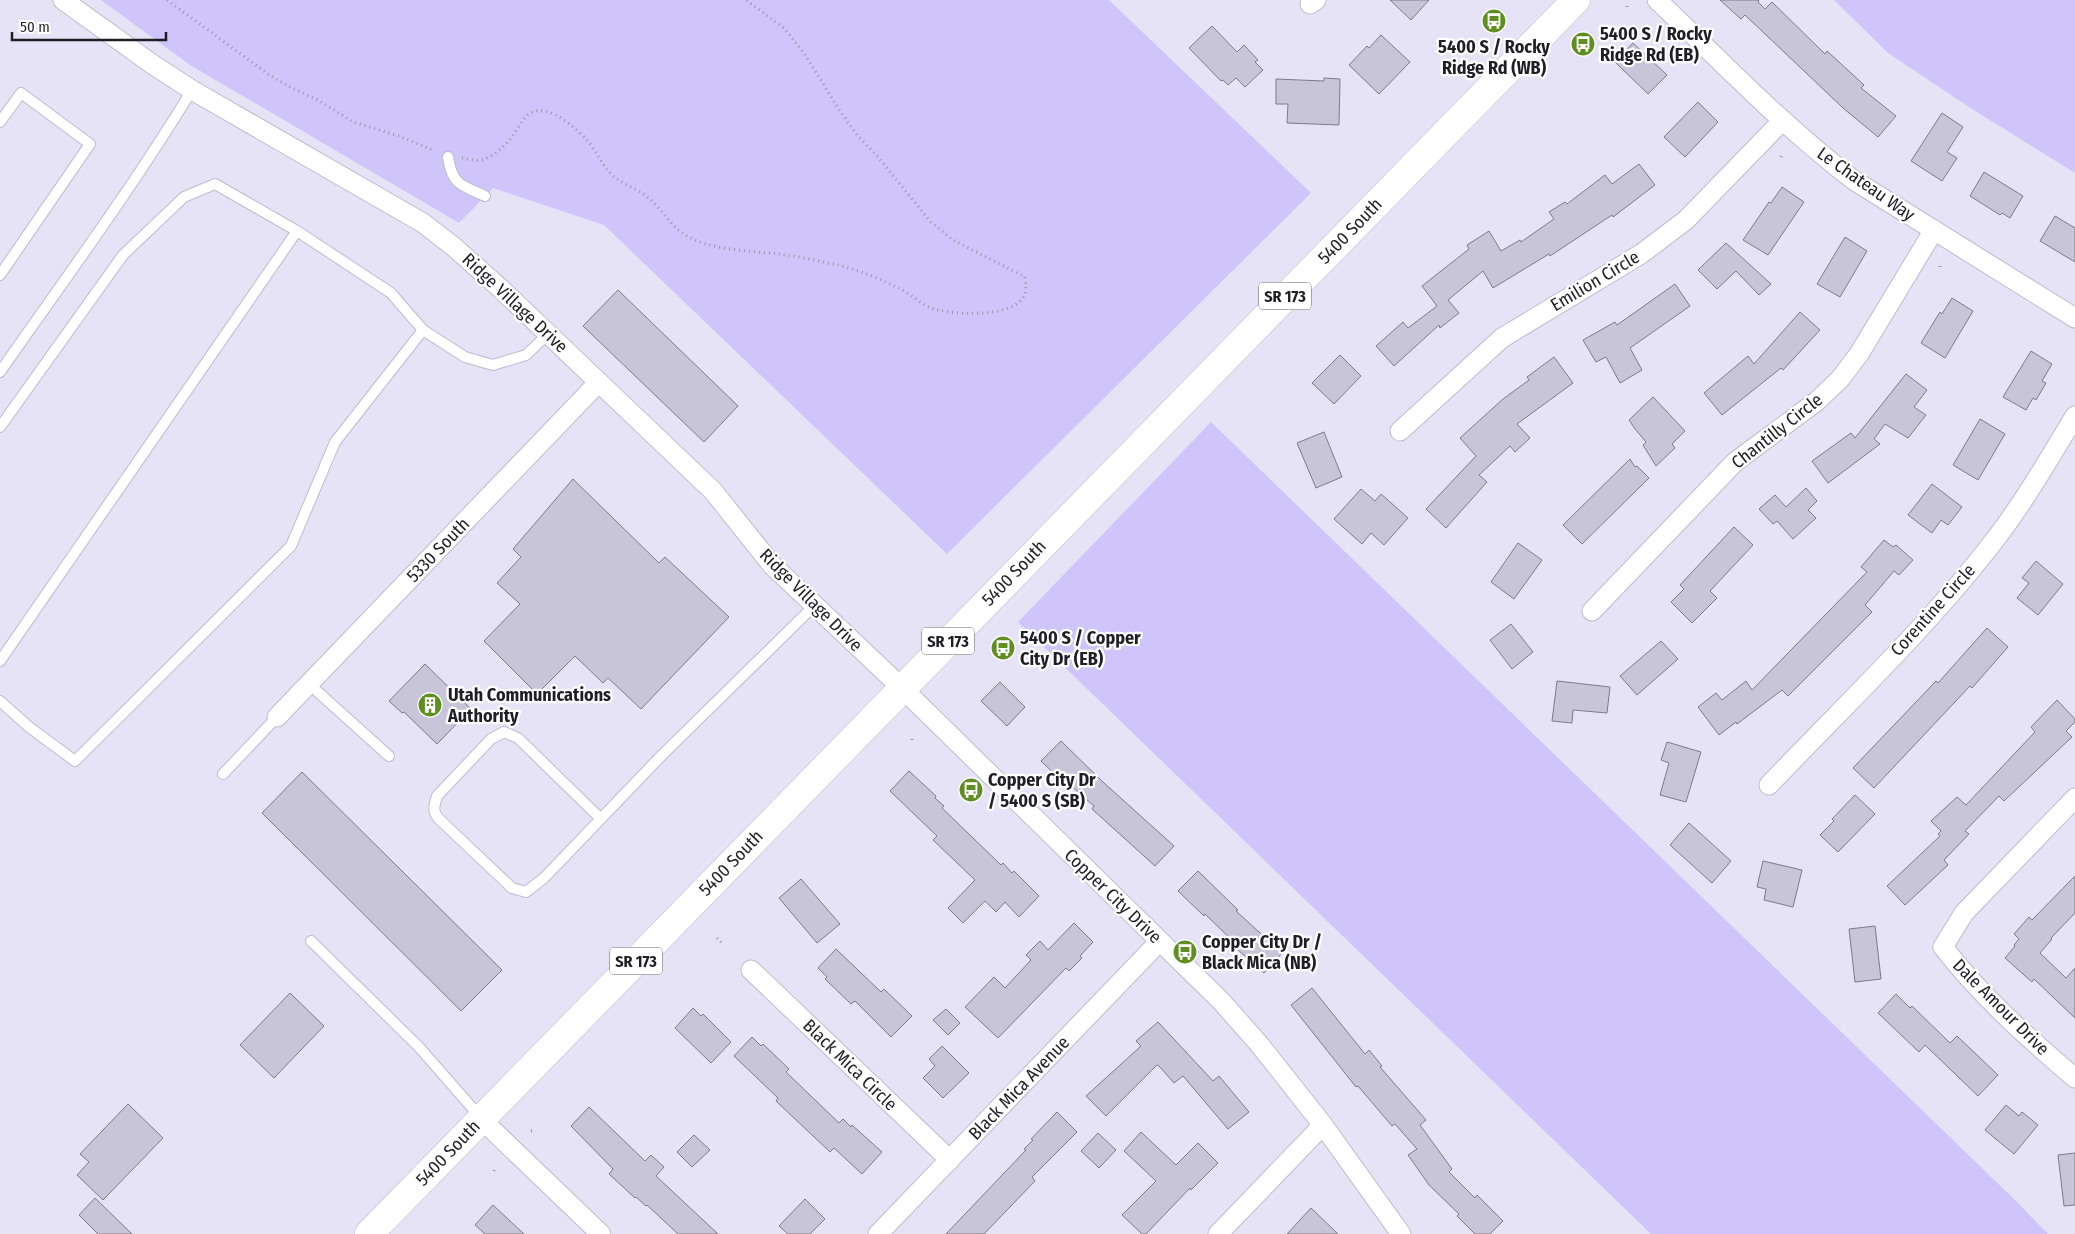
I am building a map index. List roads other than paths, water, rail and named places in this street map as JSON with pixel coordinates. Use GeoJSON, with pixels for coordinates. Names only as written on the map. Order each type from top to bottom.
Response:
{"type":"FeatureCollection","features":[{"type":"Feature","properties":{"kind":"main road","name":"5400 South"},"geometry":{"type":"LineString","coordinates":[[369,1234],[1576,0]]}},
{"type":"Feature","properties":{"kind":"street","name":"Ridge Village Drive"},"geometry":{"type":"LineString","coordinates":[[62,0],[192,90],[423,224],[454,247],[599,382],[712,491],[766,559],[902,688]]}},
{"type":"Feature","properties":{"kind":"street","name":"Le Chateau Way"},"geometry":{"type":"LineString","coordinates":[[1657,0],[1783,120],[1822,155],[1856,181],[2075,318]]}},
{"type":"Feature","properties":{"kind":"street","name":"Emilion Circle"},"geometry":{"type":"LineString","coordinates":[[1400,431],[1502,338],[1641,254],[1686,220],[1783,120]]}},
{"type":"Feature","properties":{"kind":"street","name":"Chantilly Circle"},"geometry":{"type":"LineString","coordinates":[[1592,611],[1735,462],[1818,401],[1840,379],[1859,354],[1934,230]]}},
{"type":"Feature","properties":{"kind":"street","name":"5330 South"},"geometry":{"type":"LineString","coordinates":[[277,718],[599,382]]}},
{"type":"Feature","properties":{"kind":"street","name":"Corentine Circle"},"geometry":{"type":"LineString","coordinates":[[1769,785],[1966,576],[2012,515],[2075,416]]}},
{"type":"Feature","properties":{"kind":"street","name":"Copper City Drive"},"geometry":{"type":"LineString","coordinates":[[902,688],[1236,1016],[1323,1124],[1401,1234]]}},
{"type":"Feature","properties":{"kind":"street","name":"Dale Amour Drive"},"geometry":{"type":"LineString","coordinates":[[2075,798],[1964,912],[1943,947],[1966,977],[2039,1047],[2075,1078]]}},
{"type":"Feature","properties":{"kind":"street","name":"Black Mica Avenue"},"geometry":{"type":"LineString","coordinates":[[878,1234],[1160,942]]}},
{"type":"Feature","properties":{"kind":"street","name":"Black Mica Circle"},"geometry":{"type":"LineString","coordinates":[[751,970],[950,1160]]}},
{"type":"Feature","properties":{"kind":"street"},"geometry":{"type":"LineString","coordinates":[[482,1118],[601,1234]]}},
{"type":"Feature","properties":{"kind":"street"},"geometry":{"type":"LineString","coordinates":[[1218,1234],[1323,1124]]}},
{"type":"Feature","properties":{"kind":"lane"},"geometry":{"type":"LineString","coordinates":[[0,372],[165,136],[192,90]]}},
{"type":"Feature","properties":{"kind":"lane"},"geometry":{"type":"LineString","coordinates":[[0,122],[21,93],[90,144],[0,275]]}},
{"type":"Feature","properties":{"kind":"lane"},"geometry":{"type":"LineString","coordinates":[[448,156],[450,172],[460,186],[485,196]]}},
{"type":"Feature","properties":{"kind":"lane"},"geometry":{"type":"LineString","coordinates":[[0,427],[123,255],[184,197],[215,184],[297,231],[391,293],[423,330],[465,357],[493,365],[526,355],[548,334]]}},
{"type":"Feature","properties":{"kind":"lane"},"geometry":{"type":"LineString","coordinates":[[0,661],[297,231]]}},
{"type":"Feature","properties":{"kind":"lane"},"geometry":{"type":"LineString","coordinates":[[0,701],[29,727],[75,761],[291,546],[335,442],[423,330]]}},
{"type":"Feature","properties":{"kind":"lane"},"geometry":{"type":"LineString","coordinates":[[601,819],[518,738],[504,732],[492,739],[437,796],[434,806],[434,813],[439,819],[512,888],[526,892],[544,878],[601,819],[662,755],[814,606]]}},
{"type":"Feature","properties":{"kind":"lane"},"geometry":{"type":"LineString","coordinates":[[309,684],[389,756]]}},
{"type":"Feature","properties":{"kind":"lane"},"geometry":{"type":"LineString","coordinates":[[223,774],[277,718]]}},
{"type":"Feature","properties":{"kind":"lane"},"geometry":{"type":"LineString","coordinates":[[311,942],[419,1047],[482,1118]]}},
{"type":"Feature","properties":{"kind":"place","name":"5400 S / Rocky Ridge Rd (WB)"},"geometry":{"type":"Point","coordinates":[1494,21]}},
{"type":"Feature","properties":{"kind":"place","name":"5400 S / Rocky Ridge Rd (EB)"},"geometry":{"type":"Point","coordinates":[1583,44]}},
{"type":"Feature","properties":{"kind":"place","name":"5400 S / Copper City Dr (EB)"},"geometry":{"type":"Point","coordinates":[1003,648]}},
{"type":"Feature","properties":{"kind":"place","name":"Utah Communications Authority"},"geometry":{"type":"Point","coordinates":[430,705]}},
{"type":"Feature","properties":{"kind":"place","name":"Copper City Dr / 5400 S (SB)"},"geometry":{"type":"Point","coordinates":[971,790]}},
{"type":"Feature","properties":{"kind":"place","name":"Copper City Dr / Black Mica (NB)"},"geometry":{"type":"Point","coordinates":[1185,952]}}]}
